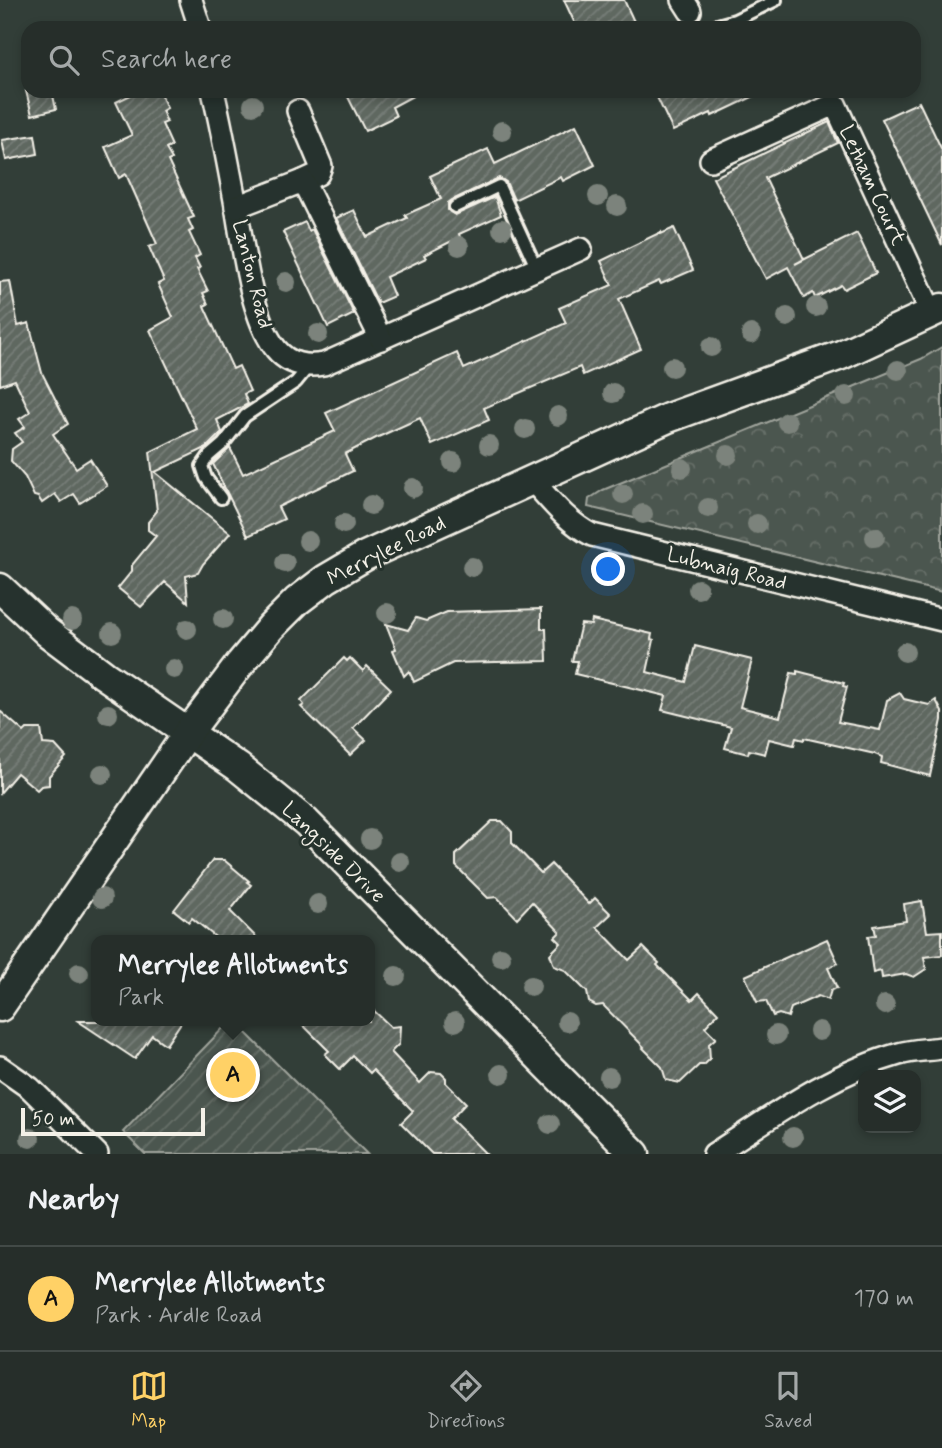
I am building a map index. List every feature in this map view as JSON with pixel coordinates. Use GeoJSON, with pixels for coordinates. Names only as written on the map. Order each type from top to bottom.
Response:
{"type":"FeatureCollection","features":[{"type":"Feature","properties":{"kind":"main road","name":"Merrylee Road"},"geometry":{"type":"LineString","coordinates":[[0,1007],[187,734],[271,626],[297,601],[365,556],[668,418],[841,355],[937,311]]}},
{"type":"Feature","properties":{"kind":"main road","name":"Langside Drive"},"geometry":{"type":"LineString","coordinates":[[0,588],[47,632],[187,734],[238,767],[306,822],[635,1154]]}},
{"type":"Feature","properties":{"kind":"street"},"geometry":{"type":"LineString","coordinates":[[191,0],[198,21]]}},
{"type":"Feature","properties":{"kind":"street","name":"Lanton Road"},"geometry":{"type":"LineString","coordinates":[[214,98],[249,275],[267,334],[282,356],[296,364],[309,366]]}},
{"type":"Feature","properties":{"kind":"street","name":"Letham Court"},"geometry":{"type":"LineString","coordinates":[[711,160],[835,104],[937,311]]}},
{"type":"Feature","properties":{"kind":"street"},"geometry":{"type":"LineString","coordinates":[[298,111],[321,166],[318,174],[303,181],[381,339]]}},
{"type":"Feature","properties":{"kind":"street","name":"Lanton Road"},"geometry":{"type":"LineString","coordinates":[[236,207],[303,181]]}},
{"type":"Feature","properties":{"kind":"street"},"geometry":{"type":"LineString","coordinates":[[309,366],[324,364],[581,249]]}},
{"type":"Feature","properties":{"kind":"street","name":"Lubnaig Road"},"geometry":{"type":"LineString","coordinates":[[532,480],[561,513],[592,536],[942,620]]}},
{"type":"Feature","properties":{"kind":"street"},"geometry":{"type":"LineString","coordinates":[[715,1154],[783,1109],[835,1079],[901,1053],[942,1048]]}},
{"type":"Feature","properties":{"kind":"street"},"geometry":{"type":"LineString","coordinates":[[0,1067],[30,1088],[97,1154]]}},
{"type":"Feature","properties":{"kind":"lane"},"geometry":{"type":"LineString","coordinates":[[732,21],[776,0]]}},
{"type":"Feature","properties":{"kind":"lane"},"geometry":{"type":"LineString","coordinates":[[455,206],[499,186],[537,269]]}},
{"type":"Feature","properties":{"kind":"lane"},"geometry":{"type":"LineString","coordinates":[[221,498],[206,478],[202,466],[245,416],[296,382],[309,366]]}},
{"type":"Feature","properties":{"kind":"green space"},"geometry":{"type":"Polygon","coordinates":[[[942,347],[942,592],[588,507],[589,499],[603,490],[921,359],[942,347]]]}},
{"type":"Feature","properties":{"kind":"green space"},"geometry":{"type":"Polygon","coordinates":[[[225,1026],[239,1026],[367,1154],[145,1154],[123,1132],[225,1026]]]}},
{"type":"Feature","properties":{"kind":"building"},"geometry":{"type":"Polygon","coordinates":[[[564,0],[624,0],[634,21],[574,21],[564,0]]]}},
{"type":"Feature","properties":{"kind":"building"},"geometry":{"type":"Polygon","coordinates":[[[28,98],[54,98],[56,109],[32,115],[28,98]]]}},
{"type":"Feature","properties":{"kind":"building"},"geometry":{"type":"Polygon","coordinates":[[[124,98],[162,98],[167,108],[162,111],[167,122],[162,124],[172,146],[166,149],[172,159],[168,161],[194,217],[188,219],[193,230],[189,232],[200,255],[195,258],[200,268],[197,269],[208,291],[203,293],[208,304],[204,306],[233,369],[239,366],[250,391],[244,394],[248,404],[217,420],[222,432],[206,448],[155,472],[230,533],[198,573],[186,576],[188,602],[165,582],[141,607],[118,588],[132,571],[132,565],[156,536],[148,530],[148,522],[157,511],[150,452],[197,429],[150,330],[173,317],[158,284],[164,281],[149,247],[157,244],[126,174],[119,178],[105,147],[132,135],[116,102],[124,98]]]}},
{"type":"Feature","properties":{"kind":"building"},"geometry":{"type":"Polygon","coordinates":[[[348,98],[409,98],[392,107],[396,116],[365,131],[348,98]]]}},
{"type":"Feature","properties":{"kind":"building"},"geometry":{"type":"Polygon","coordinates":[[[657,98],[750,98],[712,116],[711,113],[673,131],[657,98]]]}},
{"type":"Feature","properties":{"kind":"building"},"geometry":{"type":"Polygon","coordinates":[[[919,102],[942,150],[942,245],[882,119],[919,102]]]}},
{"type":"Feature","properties":{"kind":"building"},"geometry":{"type":"Polygon","coordinates":[[[829,122],[838,143],[765,178],[804,259],[795,264],[857,233],[876,273],[844,289],[841,285],[815,298],[813,293],[804,298],[788,267],[766,279],[713,178],[829,122]]]}},
{"type":"Feature","properties":{"kind":"building"},"geometry":{"type":"Polygon","coordinates":[[[576,125],[595,165],[563,181],[561,177],[514,200],[506,182],[499,178],[452,200],[448,203],[448,210],[455,215],[495,197],[501,215],[459,234],[460,237],[424,255],[426,258],[386,277],[394,296],[378,303],[336,218],[354,210],[367,237],[407,218],[405,215],[441,199],[430,176],[488,149],[495,164],[576,125]]]}},
{"type":"Feature","properties":{"kind":"building"},"geometry":{"type":"Polygon","coordinates":[[[35,135],[38,154],[6,160],[2,140],[35,135]]]}},
{"type":"Feature","properties":{"kind":"building"},"geometry":{"type":"Polygon","coordinates":[[[305,222],[309,231],[312,229],[354,314],[328,327],[283,232],[305,222]]]}},
{"type":"Feature","properties":{"kind":"building"},"geometry":{"type":"Polygon","coordinates":[[[674,228],[693,270],[661,284],[659,281],[619,299],[641,349],[583,375],[580,367],[484,408],[489,420],[432,445],[420,418],[376,438],[345,454],[353,471],[278,507],[284,519],[248,536],[213,464],[230,448],[243,474],[335,431],[326,413],[457,353],[464,369],[566,323],[559,308],[612,285],[601,261],[674,228]]]}},
{"type":"Feature","properties":{"kind":"building"},"geometry":{"type":"Polygon","coordinates":[[[10,281],[18,326],[29,323],[42,373],[68,424],[53,434],[76,468],[90,459],[107,486],[80,503],[74,494],[61,502],[55,494],[42,503],[34,496],[25,477],[11,461],[12,449],[22,442],[15,433],[25,427],[19,419],[30,412],[15,380],[0,385],[0,282],[10,281]]]}},
{"type":"Feature","properties":{"kind":"building"},"geometry":{"type":"Polygon","coordinates":[[[541,609],[541,629],[546,629],[547,661],[453,663],[414,682],[409,671],[404,676],[386,624],[408,630],[416,618],[426,621],[447,612],[541,609]]]}},
{"type":"Feature","properties":{"kind":"building"},"geometry":{"type":"Polygon","coordinates":[[[592,620],[652,634],[651,639],[654,640],[647,672],[686,682],[695,646],[752,660],[740,707],[780,717],[791,673],[797,674],[797,671],[844,683],[843,686],[847,687],[838,722],[880,730],[887,700],[900,693],[904,699],[929,705],[936,700],[942,712],[942,720],[930,776],[881,763],[882,757],[875,754],[804,738],[796,738],[794,745],[769,739],[765,754],[749,750],[748,754],[725,748],[731,727],[662,710],[666,696],[575,674],[578,661],[572,661],[581,624],[591,625],[592,620]]]}},
{"type":"Feature","properties":{"kind":"building"},"geometry":{"type":"Polygon","coordinates":[[[344,658],[347,661],[350,658],[363,671],[367,666],[391,689],[353,728],[366,740],[350,755],[301,707],[304,705],[301,701],[344,658]]]}},
{"type":"Feature","properties":{"kind":"building"},"geometry":{"type":"Polygon","coordinates":[[[0,711],[24,732],[27,729],[41,729],[43,744],[55,745],[66,757],[49,776],[49,785],[41,786],[37,790],[17,773],[0,793],[0,711]]]}},
{"type":"Feature","properties":{"kind":"building"},"geometry":{"type":"Polygon","coordinates":[[[492,821],[502,821],[512,832],[512,843],[541,873],[551,864],[589,904],[595,898],[611,914],[597,927],[629,960],[643,947],[692,1000],[699,993],[718,1013],[705,1027],[716,1038],[709,1044],[710,1059],[704,1065],[699,1065],[680,1083],[666,1080],[662,1067],[603,1005],[596,1006],[589,1002],[587,992],[565,970],[554,966],[550,954],[561,943],[555,937],[560,932],[532,902],[517,918],[497,897],[488,898],[456,866],[456,855],[492,821]]]}},
{"type":"Feature","properties":{"kind":"building"},"geometry":{"type":"Polygon","coordinates":[[[213,860],[224,860],[251,885],[230,911],[254,935],[213,935],[192,918],[189,922],[174,910],[213,860]]]}},
{"type":"Feature","properties":{"kind":"building"},"geometry":{"type":"Polygon","coordinates":[[[922,901],[927,932],[942,931],[942,955],[924,957],[926,969],[914,977],[906,974],[882,978],[881,971],[873,973],[868,936],[876,935],[874,926],[906,921],[904,904],[922,901]]]}},
{"type":"Feature","properties":{"kind":"building"},"geometry":{"type":"Polygon","coordinates":[[[827,939],[838,963],[828,968],[837,988],[831,990],[828,1000],[818,996],[791,1008],[788,1017],[779,1014],[773,1016],[766,1001],[757,1002],[745,976],[827,939]]]}},
{"type":"Feature","properties":{"kind":"building"},"geometry":{"type":"Polygon","coordinates":[[[375,1012],[391,1027],[400,1026],[399,1044],[391,1052],[420,1083],[431,1072],[441,1073],[446,1078],[446,1083],[466,1103],[451,1119],[486,1154],[432,1154],[401,1123],[413,1111],[373,1070],[370,1073],[353,1056],[340,1069],[325,1054],[329,1051],[304,1026],[375,1026],[375,1012]]]}},
{"type":"Feature","properties":{"kind":"building"},"geometry":{"type":"Polygon","coordinates":[[[78,1021],[91,1021],[91,1026],[179,1026],[166,1045],[152,1035],[135,1059],[78,1021]]]}},
{"type":"Feature","properties":{"kind":"place","name":"Merrylee Allotments"},"geometry":{"type":"Point","coordinates":[233,1075]}}]}
